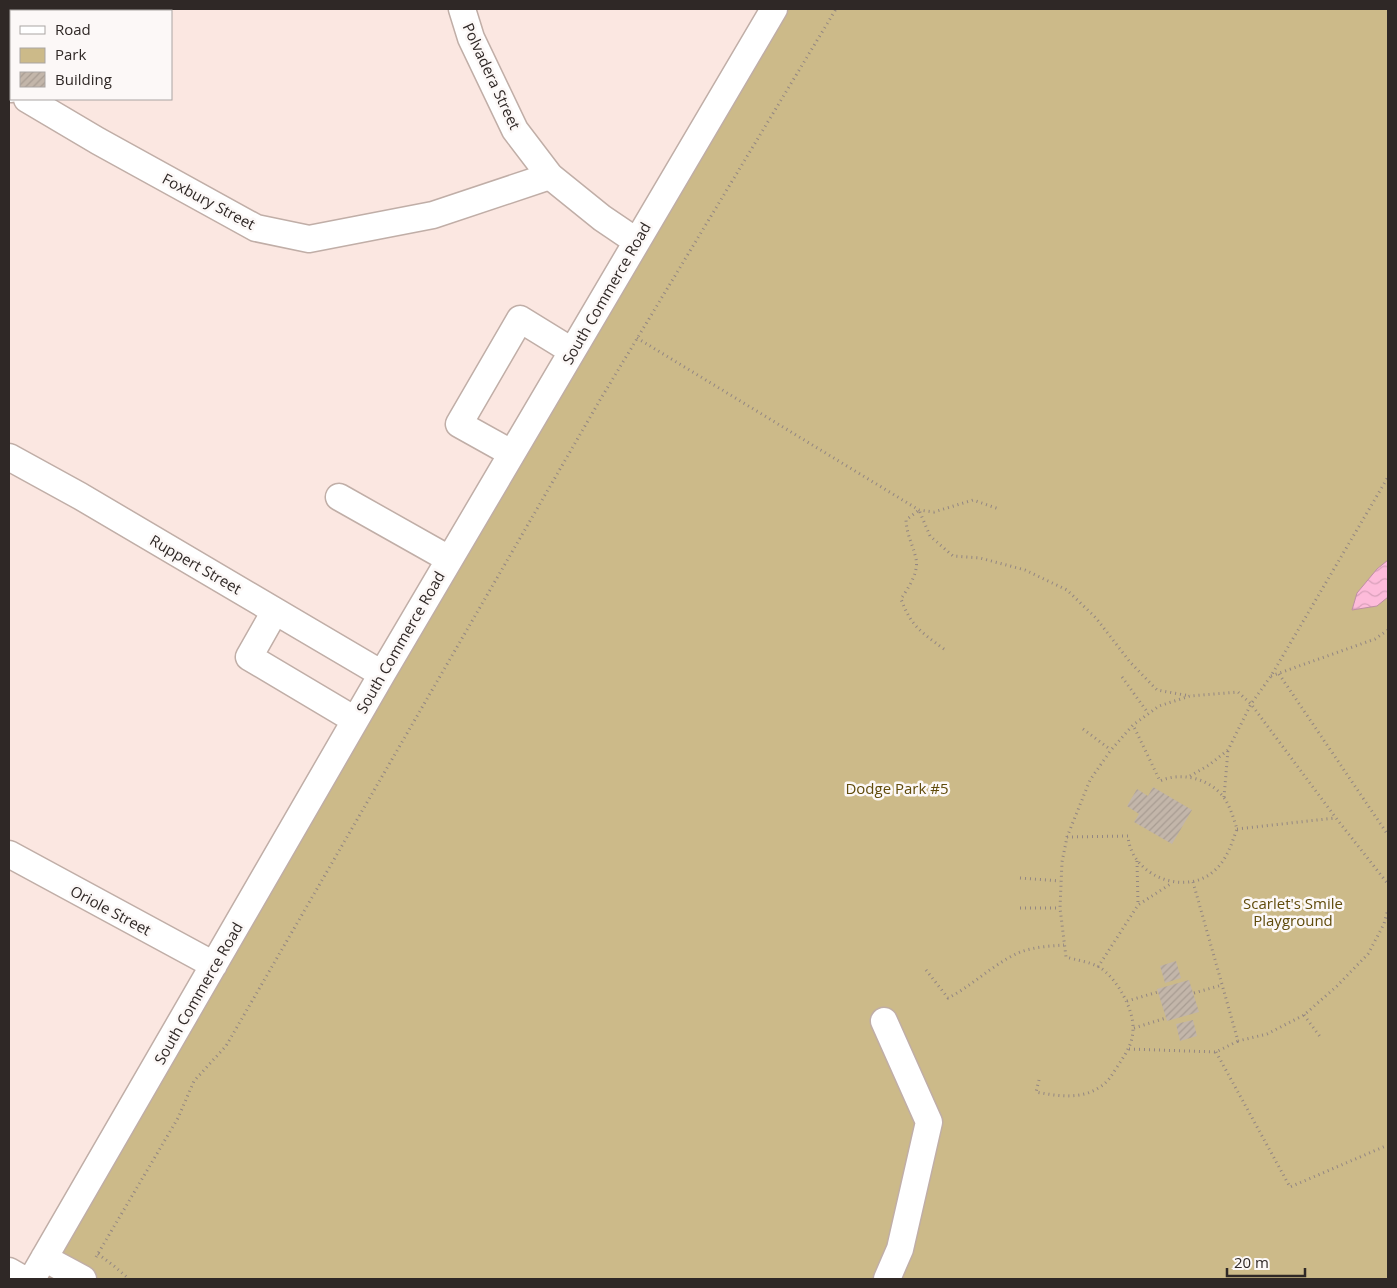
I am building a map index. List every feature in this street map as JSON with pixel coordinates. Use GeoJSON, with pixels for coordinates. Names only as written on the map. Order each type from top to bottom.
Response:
{"type":"FeatureCollection","features":[{"type":"Feature","properties":{"kind":"street","name":"Polvadera Street"},"geometry":{"type":"LineString","coordinates":[[462,9],[471,38],[515,130],[550,176],[602,218],[636,240]]}},
{"type":"Feature","properties":{"kind":"street","name":"South Commerce Road"},"geometry":{"type":"LineString","coordinates":[[38,1269],[449,559],[774,9]]}},
{"type":"Feature","properties":{"kind":"street","name":"Foxbury Street"},"geometry":{"type":"LineString","coordinates":[[29,100],[98,141],[256,228],[309,239],[433,215],[550,176]]}},
{"type":"Feature","properties":{"kind":"street"},"geometry":{"type":"LineString","coordinates":[[511,453],[459,424],[520,319],[572,351]]}},
{"type":"Feature","properties":{"kind":"street","name":"Ruppert Street"},"geometry":{"type":"LineString","coordinates":[[9,457],[382,674]]}},
{"type":"Feature","properties":{"kind":"street"},"geometry":{"type":"LineString","coordinates":[[339,497],[449,559]]}},
{"type":"Feature","properties":{"kind":"street"},"geometry":{"type":"LineString","coordinates":[[274,611],[249,657],[355,720]]}},
{"type":"Feature","properties":{"kind":"street","name":"Oriole Street"},"geometry":{"type":"LineString","coordinates":[[9,854],[214,965]]}},
{"type":"Feature","properties":{"kind":"street"},"geometry":{"type":"LineString","coordinates":[[884,1021],[929,1122],[900,1249],[887,1279]]}},
{"type":"Feature","properties":{"kind":"street"},"geometry":{"type":"LineString","coordinates":[[38,1269],[89,1270]]}},
{"type":"Feature","properties":{"kind":"street"},"geometry":{"type":"LineString","coordinates":[[9,1271],[23,1279]]}},
{"type":"Feature","properties":{"kind":"path"},"geometry":{"type":"LineString","coordinates":[[89,1270],[178,1118],[194,1081],[226,1046],[600,400],[836,9]]}},
{"type":"Feature","properties":{"kind":"path"},"geometry":{"type":"LineString","coordinates":[[637,338],[919,510],[934,512],[973,500],[999,509]]}},
{"type":"Feature","properties":{"kind":"path"},"geometry":{"type":"LineString","coordinates":[[1189,776],[1210,765],[1228,750],[1252,704],[1271,676],[1388,477]]}},
{"type":"Feature","properties":{"kind":"path"},"geometry":{"type":"LineString","coordinates":[[919,510],[906,520],[906,532],[917,560],[912,582],[901,599],[907,615],[918,630],[944,649]]}},
{"type":"Feature","properties":{"kind":"path"},"geometry":{"type":"LineString","coordinates":[[919,510],[930,536],[953,556],[980,558],[1025,570],[1067,590],[1096,618],[1130,662],[1157,690],[1190,696]]}},
{"type":"Feature","properties":{"kind":"path"},"geometry":{"type":"LineString","coordinates":[[1271,676],[1375,639],[1388,630]]}},
{"type":"Feature","properties":{"kind":"path"},"geometry":{"type":"LineString","coordinates":[[1279,674],[1388,835]]}},
{"type":"Feature","properties":{"kind":"path"},"geometry":{"type":"LineString","coordinates":[[1122,677],[1148,714]]}},
{"type":"Feature","properties":{"kind":"path"},"geometry":{"type":"LineString","coordinates":[[1039,1080],[1036,1092],[1060,1096],[1082,1095],[1099,1088],[1109,1080],[1129,1049],[1134,1028],[1127,1001],[1115,981],[1098,967],[1066,957],[1060,908],[1060,881],[1067,837],[1090,780],[1111,750],[1133,725],[1159,706],[1190,696],[1238,692],[1252,704],[1336,818],[1388,884]]}},
{"type":"Feature","properties":{"kind":"path"},"geometry":{"type":"LineString","coordinates":[[1133,725],[1160,781],[1168,777],[1189,776],[1209,784],[1224,798],[1237,829],[1227,858],[1213,873],[1194,882],[1172,882],[1153,875],[1137,861]]}},
{"type":"Feature","properties":{"kind":"path"},"geometry":{"type":"LineString","coordinates":[[1084,729],[1111,750]]}},
{"type":"Feature","properties":{"kind":"path"},"geometry":{"type":"LineString","coordinates":[[1224,798],[1228,750]]}},
{"type":"Feature","properties":{"kind":"path"},"geometry":{"type":"LineString","coordinates":[[1237,829],[1336,818]]}},
{"type":"Feature","properties":{"kind":"path"},"geometry":{"type":"LineString","coordinates":[[1067,837],[1128,836],[1137,861],[1138,904]]}},
{"type":"Feature","properties":{"kind":"path"},"geometry":{"type":"LineString","coordinates":[[1020,878],[1060,881]]}},
{"type":"Feature","properties":{"kind":"path"},"geometry":{"type":"LineString","coordinates":[[1098,967],[1138,904],[1172,882]]}},
{"type":"Feature","properties":{"kind":"path"},"geometry":{"type":"LineString","coordinates":[[1194,882],[1238,1041]]}},
{"type":"Feature","properties":{"kind":"path"},"geometry":{"type":"LineString","coordinates":[[1020,908],[1060,908]]}},
{"type":"Feature","properties":{"kind":"path"},"geometry":{"type":"LineString","coordinates":[[1129,1049],[1216,1052],[1238,1041],[1267,1034],[1304,1015],[1368,954],[1384,924],[1388,909]]}},
{"type":"Feature","properties":{"kind":"path"},"geometry":{"type":"LineString","coordinates":[[926,970],[948,998],[961,992],[990,970],[1018,953],[1039,947],[1064,945]]}},
{"type":"Feature","properties":{"kind":"path"},"geometry":{"type":"LineString","coordinates":[[1194,993],[1222,985]]}},
{"type":"Feature","properties":{"kind":"path"},"geometry":{"type":"LineString","coordinates":[[1127,1001],[1158,992]]}},
{"type":"Feature","properties":{"kind":"path"},"geometry":{"type":"LineString","coordinates":[[1304,1015],[1321,1038]]}},
{"type":"Feature","properties":{"kind":"path"},"geometry":{"type":"LineString","coordinates":[[1134,1028],[1166,1018]]}},
{"type":"Feature","properties":{"kind":"path"},"geometry":{"type":"LineString","coordinates":[[1216,1052],[1290,1187],[1388,1145]]}},
{"type":"Feature","properties":{"kind":"path"},"geometry":{"type":"LineString","coordinates":[[98,1254],[128,1279]]}},
{"type":"Feature","properties":{"kind":"green space","name":"Dodge Park #5"},"geometry":{"type":"Polygon","coordinates":[[[783,9],[1388,9],[1388,1279],[39,1279],[783,9]]]}},
{"type":"Feature","properties":{"kind":"water"},"geometry":{"type":"Polygon","coordinates":[[[1388,560],[1388,597],[1377,606],[1352,610],[1357,593],[1377,569],[1388,560]]]}},
{"type":"Feature","properties":{"kind":"building"},"geometry":{"type":"Polygon","coordinates":[[[1153,787],[1192,810],[1172,844],[1134,822],[1139,814],[1127,806],[1137,789],[1148,796],[1153,787]]]}},
{"type":"Feature","properties":{"kind":"building"},"geometry":{"type":"Polygon","coordinates":[[[1176,961],[1181,978],[1165,983],[1160,966],[1176,961]]]}},
{"type":"Feature","properties":{"kind":"building"},"geometry":{"type":"Polygon","coordinates":[[[1189,980],[1199,1012],[1167,1021],[1157,989],[1189,980]]]}},
{"type":"Feature","properties":{"kind":"building"},"geometry":{"type":"Polygon","coordinates":[[[1193,1020],[1197,1036],[1180,1041],[1176,1024],[1193,1020]]]}},
{"type":"Feature","properties":{"kind":"park label","name":"Scarlet's Smile Playground"},"geometry":{"type":"Point","coordinates":[1293,912]}}]}
